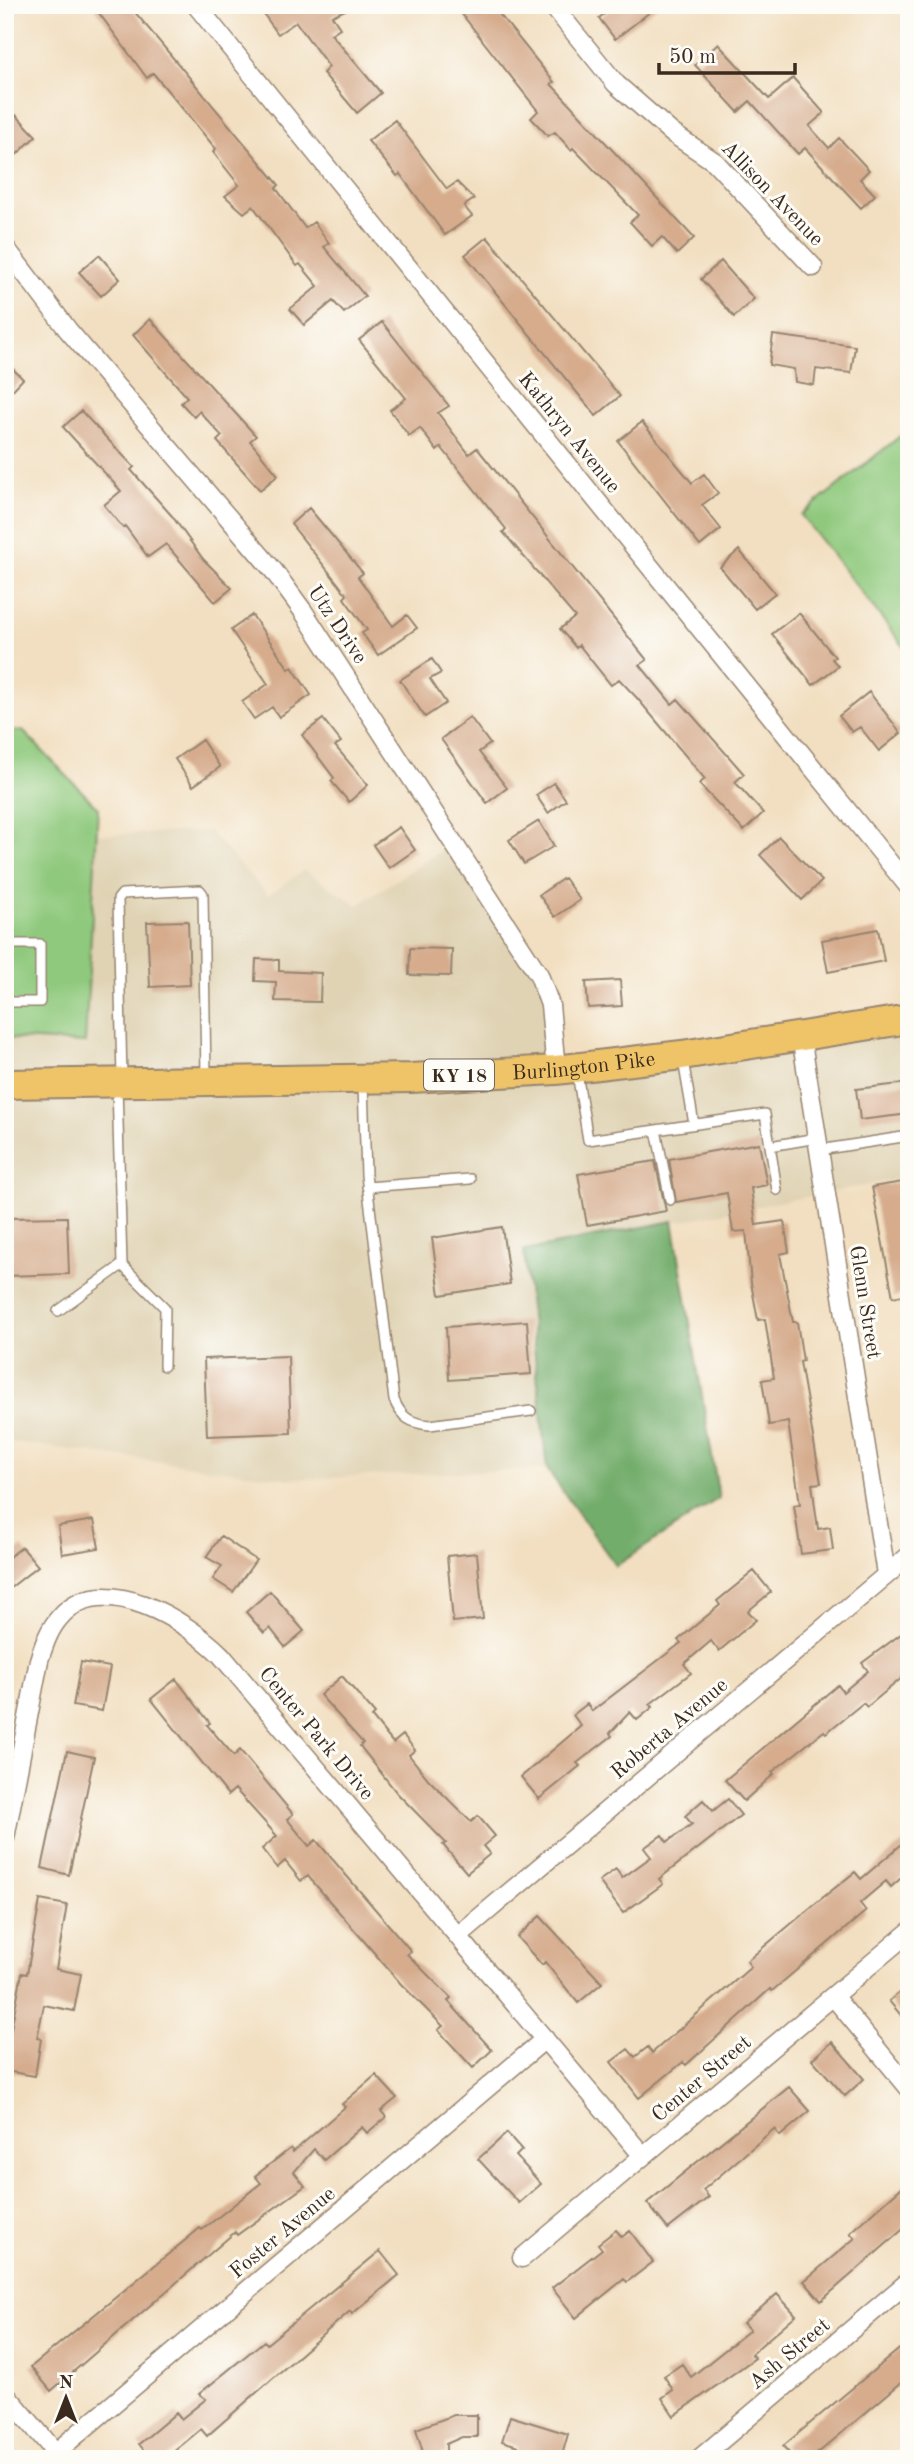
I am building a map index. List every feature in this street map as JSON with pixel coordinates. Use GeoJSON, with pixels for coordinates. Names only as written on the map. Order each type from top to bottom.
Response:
{"type":"FeatureCollection","features":[{"type":"Feature","properties":{"kind":"main road","name":"Burlington Pike"},"geometry":{"type":"LineString","coordinates":[[5,1084],[362,1079],[566,1069],[682,1055],[909,1019]]}},
{"type":"Feature","properties":{"kind":"street","name":"Kathryn Avenue"},"geometry":{"type":"LineString","coordinates":[[196,5],[909,887]]}},
{"type":"Feature","properties":{"kind":"street","name":"Allison Avenue"},"geometry":{"type":"LineString","coordinates":[[552,5],[616,84],[672,133],[715,162],[813,267]]}},
{"type":"Feature","properties":{"kind":"street","name":"Utz Drive"},"geometry":{"type":"LineString","coordinates":[[5,247],[68,330],[273,570],[303,611],[539,975],[550,1005],[566,1069]]}},
{"type":"Feature","properties":{"kind":"street","name":"Glenn Street"},"geometry":{"type":"LineString","coordinates":[[801,1036],[887,1574]]}},
{"type":"Feature","properties":{"kind":"street","name":"Roberta Avenue"},"geometry":{"type":"LineString","coordinates":[[459,1935],[909,1556]]}},
{"type":"Feature","properties":{"kind":"street","name":"Center Park Drive"},"geometry":{"type":"LineString","coordinates":[[5,1838],[38,1660],[47,1635],[66,1611],[89,1601],[121,1599],[144,1604],[188,1626],[221,1656],[643,2156]]}},
{"type":"Feature","properties":{"kind":"street","name":"Center Street"},"geometry":{"type":"LineString","coordinates":[[522,2258],[909,1932]]}},
{"type":"Feature","properties":{"kind":"street"},"geometry":{"type":"LineString","coordinates":[[832,1996],[909,2088]]}},
{"type":"Feature","properties":{"kind":"street","name":"Foster Avenue"},"geometry":{"type":"LineString","coordinates":[[52,2456],[545,2039]]}},
{"type":"Feature","properties":{"kind":"street","name":"Ash Street"},"geometry":{"type":"LineString","coordinates":[[699,2459],[909,2281]]}},
{"type":"Feature","properties":{"kind":"street"},"geometry":{"type":"LineString","coordinates":[[5,2393],[52,2456]]}},
{"type":"Feature","properties":{"kind":"lane"},"geometry":{"type":"LineString","coordinates":[[164,1366],[165,1308],[122,1265],[118,899],[122,894],[200,890],[203,894],[206,1082]]}},
{"type":"Feature","properties":{"kind":"lane"},"geometry":{"type":"LineString","coordinates":[[5,944],[40,944],[40,1002],[5,1002]]}},
{"type":"Feature","properties":{"kind":"lane"},"geometry":{"type":"LineString","coordinates":[[682,1055],[694,1124]]}},
{"type":"Feature","properties":{"kind":"lane"},"geometry":{"type":"LineString","coordinates":[[566,1069],[588,1140],[765,1114],[777,1190]]}},
{"type":"Feature","properties":{"kind":"lane"},"geometry":{"type":"LineString","coordinates":[[362,1079],[367,1187],[394,1400],[402,1416],[416,1423],[430,1425],[531,1411]]}},
{"type":"Feature","properties":{"kind":"lane"},"geometry":{"type":"LineString","coordinates":[[656,1129],[670,1200]]}},
{"type":"Feature","properties":{"kind":"lane"},"geometry":{"type":"LineString","coordinates":[[770,1146],[909,1136]]}},
{"type":"Feature","properties":{"kind":"lane"},"geometry":{"type":"LineString","coordinates":[[367,1187],[470,1179]]}},
{"type":"Feature","properties":{"kind":"lane"},"geometry":{"type":"LineString","coordinates":[[58,1311],[122,1265]]}},
{"type":"Feature","properties":{"kind":"shaded area"},"geometry":{"type":"Polygon","coordinates":[[[209,831],[268,895],[304,870],[358,905],[453,843],[546,990],[556,1069],[909,1019],[909,1177],[525,1251],[547,1469],[290,1479],[5,1441],[5,838],[209,831]]]}},
{"type":"Feature","properties":{"kind":"green space"},"geometry":{"type":"Polygon","coordinates":[[[909,429],[909,653],[801,515],[909,429]]]}},
{"type":"Feature","properties":{"kind":"green space"},"geometry":{"type":"Polygon","coordinates":[[[5,731],[23,731],[98,808],[85,1043],[5,1038],[5,731]]]}},
{"type":"Feature","properties":{"kind":"green space"},"geometry":{"type":"Polygon","coordinates":[[[673,1221],[719,1498],[616,1566],[547,1469],[524,1251],[673,1221]]]}},
{"type":"Feature","properties":{"kind":"building"},"geometry":{"type":"Polygon","coordinates":[[[93,5],[129,5],[279,185],[276,188],[305,228],[314,222],[329,243],[324,247],[365,296],[344,313],[333,301],[304,325],[290,309],[318,286],[300,264],[297,266],[253,206],[244,213],[225,196],[239,185],[213,152],[216,149],[153,73],[147,78],[93,5]]]}},
{"type":"Feature","properties":{"kind":"building"},"geometry":{"type":"Polygon","coordinates":[[[257,5],[356,5],[332,16],[340,28],[331,34],[381,93],[357,113],[323,73],[329,67],[296,22],[278,34],[257,5]]]}},
{"type":"Feature","properties":{"kind":"building"},"geometry":{"type":"Polygon","coordinates":[[[471,5],[492,5],[554,82],[551,84],[694,238],[677,254],[662,237],[652,246],[630,222],[638,215],[573,148],[571,150],[555,132],[548,136],[531,118],[538,111],[461,13],[471,5]]]}},
{"type":"Feature","properties":{"kind":"building"},"geometry":{"type":"Polygon","coordinates":[[[616,5],[659,5],[615,39],[599,18],[616,5]]]}},
{"type":"Feature","properties":{"kind":"building"},"geometry":{"type":"Polygon","coordinates":[[[718,44],[769,99],[793,78],[824,113],[809,126],[829,148],[839,138],[869,170],[860,179],[875,195],[861,208],[805,148],[798,154],[750,101],[738,112],[695,65],[718,44]]]}},
{"type":"Feature","properties":{"kind":"building"},"geometry":{"type":"Polygon","coordinates":[[[16,115],[36,136],[13,158],[5,150],[5,124],[16,115]]]}},
{"type":"Feature","properties":{"kind":"building"},"geometry":{"type":"Polygon","coordinates":[[[395,120],[447,189],[457,182],[474,199],[464,206],[472,216],[445,235],[400,174],[397,176],[368,141],[395,120]]]}},
{"type":"Feature","properties":{"kind":"building"},"geometry":{"type":"Polygon","coordinates":[[[487,237],[620,396],[596,416],[465,255],[487,237]]]}},
{"type":"Feature","properties":{"kind":"building"},"geometry":{"type":"Polygon","coordinates":[[[99,255],[120,279],[101,296],[79,272],[99,255]]]}},
{"type":"Feature","properties":{"kind":"building"},"geometry":{"type":"Polygon","coordinates":[[[721,261],[754,299],[734,317],[701,279],[721,261]]]}},
{"type":"Feature","properties":{"kind":"building"},"geometry":{"type":"Polygon","coordinates":[[[150,319],[256,436],[250,441],[278,475],[260,490],[217,441],[222,436],[199,411],[194,417],[181,403],[187,397],[133,335],[150,319]]]}},
{"type":"Feature","properties":{"kind":"building"},"geometry":{"type":"Polygon","coordinates":[[[382,322],[449,406],[438,413],[469,454],[477,448],[647,660],[640,665],[672,704],[678,699],[744,774],[735,782],[763,813],[744,831],[699,784],[705,779],[637,698],[619,679],[611,685],[579,645],[576,648],[560,629],[575,617],[503,532],[506,529],[441,447],[437,451],[420,428],[409,436],[390,410],[406,398],[359,340],[382,322]]]}},
{"type":"Feature","properties":{"kind":"building"},"geometry":{"type":"Polygon","coordinates":[[[773,335],[855,346],[851,373],[816,369],[814,385],[795,382],[794,369],[769,365],[773,335]]]}},
{"type":"Feature","properties":{"kind":"building"},"geometry":{"type":"Polygon","coordinates":[[[5,361],[23,379],[5,398],[5,361]]]}},
{"type":"Feature","properties":{"kind":"building"},"geometry":{"type":"Polygon","coordinates":[[[81,411],[134,467],[131,470],[172,516],[203,559],[232,588],[215,602],[166,544],[148,557],[125,526],[123,528],[104,505],[121,491],[63,427],[81,411]]]}},
{"type":"Feature","properties":{"kind":"building"},"geometry":{"type":"Polygon","coordinates":[[[642,422],[692,483],[704,474],[718,493],[702,505],[721,529],[700,546],[618,441],[642,422]]]}},
{"type":"Feature","properties":{"kind":"building"},"geometry":{"type":"Polygon","coordinates":[[[309,508],[363,573],[358,577],[393,626],[407,615],[417,628],[378,655],[362,633],[367,630],[344,598],[347,595],[291,524],[309,508]]]}},
{"type":"Feature","properties":{"kind":"building"},"geometry":{"type":"Polygon","coordinates":[[[739,550],[775,593],[755,609],[720,567],[739,550]]]}},
{"type":"Feature","properties":{"kind":"building"},"geometry":{"type":"Polygon","coordinates":[[[799,613],[835,657],[832,659],[838,666],[813,685],[772,634],[799,613]]]}},
{"type":"Feature","properties":{"kind":"building"},"geometry":{"type":"Polygon","coordinates":[[[252,615],[289,669],[292,667],[311,695],[279,717],[272,707],[254,719],[242,702],[268,684],[231,630],[252,615]]]}},
{"type":"Feature","properties":{"kind":"building"},"geometry":{"type":"Polygon","coordinates":[[[432,659],[441,673],[430,679],[446,703],[425,717],[400,680],[432,659]]]}},
{"type":"Feature","properties":{"kind":"building"},"geometry":{"type":"Polygon","coordinates":[[[869,692],[901,733],[879,751],[860,727],[852,732],[839,716],[869,692]]]}},
{"type":"Feature","properties":{"kind":"building"},"geometry":{"type":"Polygon","coordinates":[[[470,717],[490,744],[479,752],[507,788],[487,803],[441,739],[470,717]]]}},
{"type":"Feature","properties":{"kind":"building"},"geometry":{"type":"Polygon","coordinates":[[[323,719],[341,742],[335,746],[368,785],[349,802],[331,781],[334,778],[302,735],[323,719]]]}},
{"type":"Feature","properties":{"kind":"building"},"geometry":{"type":"Polygon","coordinates":[[[202,740],[220,767],[193,786],[175,759],[202,740]]]}},
{"type":"Feature","properties":{"kind":"building"},"geometry":{"type":"Polygon","coordinates":[[[554,783],[566,800],[548,813],[536,795],[554,783]]]}},
{"type":"Feature","properties":{"kind":"building"},"geometry":{"type":"Polygon","coordinates":[[[539,821],[554,846],[524,864],[509,840],[539,821]]]}},
{"type":"Feature","properties":{"kind":"building"},"geometry":{"type":"Polygon","coordinates":[[[399,827],[415,850],[389,868],[373,845],[399,827]]]}},
{"type":"Feature","properties":{"kind":"building"},"geometry":{"type":"Polygon","coordinates":[[[779,837],[822,881],[802,900],[760,855],[779,837]]]}},
{"type":"Feature","properties":{"kind":"building"},"geometry":{"type":"Polygon","coordinates":[[[564,878],[580,900],[555,917],[539,895],[564,878]]]}},
{"type":"Feature","properties":{"kind":"building"},"geometry":{"type":"Polygon","coordinates":[[[188,921],[190,985],[150,987],[147,922],[188,921]]]}},
{"type":"Feature","properties":{"kind":"building"},"geometry":{"type":"Polygon","coordinates":[[[878,929],[884,961],[828,972],[822,940],[878,929]]]}},
{"type":"Feature","properties":{"kind":"building"},"geometry":{"type":"Polygon","coordinates":[[[410,948],[452,949],[451,976],[409,975],[410,948]]]}},
{"type":"Feature","properties":{"kind":"building"},"geometry":{"type":"Polygon","coordinates":[[[256,959],[279,960],[279,971],[321,973],[320,1002],[275,1001],[276,982],[255,981],[256,959]]]}},
{"type":"Feature","properties":{"kind":"building"},"geometry":{"type":"Polygon","coordinates":[[[620,980],[622,1006],[588,1008],[586,982],[620,980]]]}},
{"type":"Feature","properties":{"kind":"building"},"geometry":{"type":"Polygon","coordinates":[[[909,1083],[909,1114],[860,1120],[856,1089],[909,1083]]]}},
{"type":"Feature","properties":{"kind":"building"},"geometry":{"type":"Polygon","coordinates":[[[759,1143],[767,1185],[751,1188],[756,1225],[784,1221],[789,1252],[780,1254],[793,1322],[797,1322],[803,1361],[800,1362],[821,1483],[812,1484],[818,1529],[830,1527],[833,1550],[801,1554],[794,1505],[800,1504],[788,1422],[769,1425],[762,1380],[774,1378],[765,1319],[758,1320],[746,1231],[733,1232],[727,1193],[676,1202],[669,1159],[759,1143]]]}},
{"type":"Feature","properties":{"kind":"building"},"geometry":{"type":"Polygon","coordinates":[[[655,1161],[666,1211],[587,1225],[578,1174],[655,1161]]]}},
{"type":"Feature","properties":{"kind":"building"},"geometry":{"type":"Polygon","coordinates":[[[909,1181],[909,1294],[893,1297],[872,1187],[909,1181]]]}},
{"type":"Feature","properties":{"kind":"building"},"geometry":{"type":"Polygon","coordinates":[[[67,1217],[69,1274],[5,1276],[5,1218],[67,1217]]]}},
{"type":"Feature","properties":{"kind":"building"},"geometry":{"type":"Polygon","coordinates":[[[502,1227],[510,1284],[440,1295],[432,1238],[502,1227]]]}},
{"type":"Feature","properties":{"kind":"building"},"geometry":{"type":"Polygon","coordinates":[[[527,1321],[531,1374],[449,1380],[446,1327],[527,1321]]]}},
{"type":"Feature","properties":{"kind":"building"},"geometry":{"type":"Polygon","coordinates":[[[288,1356],[291,1433],[207,1436],[204,1359],[288,1356]]]}},
{"type":"Feature","properties":{"kind":"building"},"geometry":{"type":"Polygon","coordinates":[[[94,1520],[99,1548],[62,1554],[58,1526],[94,1520]]]}},
{"type":"Feature","properties":{"kind":"building"},"geometry":{"type":"Polygon","coordinates":[[[221,1536],[256,1560],[233,1592],[213,1579],[222,1566],[206,1557],[221,1536]]]}},
{"type":"Feature","properties":{"kind":"building"},"geometry":{"type":"Polygon","coordinates":[[[22,1547],[38,1566],[5,1592],[5,1560],[22,1547]]]}},
{"type":"Feature","properties":{"kind":"building"},"geometry":{"type":"Polygon","coordinates":[[[477,1553],[483,1619],[453,1622],[447,1556],[477,1553]]]}},
{"type":"Feature","properties":{"kind":"building"},"geometry":{"type":"Polygon","coordinates":[[[754,1571],[771,1592],[748,1611],[756,1620],[719,1651],[711,1641],[684,1664],[691,1673],[650,1704],[653,1707],[637,1720],[630,1712],[610,1733],[612,1736],[577,1763],[580,1766],[539,1799],[521,1777],[581,1726],[573,1715],[587,1704],[592,1711],[681,1643],[678,1640],[720,1605],[717,1601],[754,1571]]]}},
{"type":"Feature","properties":{"kind":"building"},"geometry":{"type":"Polygon","coordinates":[[[270,1591],[304,1631],[285,1647],[270,1628],[264,1633],[246,1612],[270,1591]]]}},
{"type":"Feature","properties":{"kind":"building"},"geometry":{"type":"Polygon","coordinates":[[[909,1628],[909,1672],[867,1707],[863,1703],[826,1733],[824,1731],[772,1772],[774,1774],[744,1801],[725,1780],[838,1685],[843,1692],[868,1671],[862,1663],[909,1628]]]}},
{"type":"Feature","properties":{"kind":"building"},"geometry":{"type":"Polygon","coordinates":[[[81,1662],[110,1667],[102,1711],[73,1706],[81,1662]]]}},
{"type":"Feature","properties":{"kind":"building"},"geometry":{"type":"Polygon","coordinates":[[[342,1676],[375,1714],[372,1717],[393,1743],[403,1735],[415,1750],[409,1755],[429,1780],[471,1822],[478,1816],[495,1836],[483,1846],[490,1854],[467,1873],[443,1845],[446,1843],[397,1793],[360,1746],[363,1743],[320,1695],[342,1676]]]}},
{"type":"Feature","properties":{"kind":"building"},"geometry":{"type":"Polygon","coordinates":[[[176,1679],[210,1723],[207,1725],[234,1756],[240,1750],[293,1814],[287,1819],[309,1846],[316,1840],[411,1951],[407,1954],[451,1998],[448,2001],[492,2050],[473,2068],[438,2030],[443,2026],[401,1984],[308,1876],[301,1881],[285,1861],[277,1868],[262,1849],[277,1836],[235,1789],[228,1795],[151,1699],[176,1679]]]}},
{"type":"Feature","properties":{"kind":"building"},"geometry":{"type":"Polygon","coordinates":[[[67,1751],[94,1757],[69,1875],[42,1868],[67,1751]]]}},
{"type":"Feature","properties":{"kind":"building"},"geometry":{"type":"Polygon","coordinates":[[[728,1799],[741,1815],[659,1879],[663,1884],[623,1913],[599,1881],[616,1869],[622,1878],[651,1857],[644,1848],[662,1835],[667,1842],[692,1824],[685,1816],[703,1800],[713,1811],[728,1799]]]}},
{"type":"Feature","properties":{"kind":"building"},"geometry":{"type":"Polygon","coordinates":[[[909,1838],[909,1871],[891,1887],[886,1881],[860,1903],[866,1911],[772,1991],[770,1989],[686,2065],[683,2062],[639,2098],[611,2062],[628,2049],[635,2057],[648,2047],[652,2053],[751,1967],[747,1961],[816,1903],[855,1872],[861,1879],[909,1838]]]}},
{"type":"Feature","properties":{"kind":"building"},"geometry":{"type":"Polygon","coordinates":[[[40,1900],[67,1905],[56,1969],[81,1974],[74,2011],[44,2005],[37,2038],[41,2039],[35,2076],[5,2071],[5,2033],[10,2034],[22,1973],[27,1974],[40,1900]]]}},
{"type":"Feature","properties":{"kind":"building"},"geometry":{"type":"Polygon","coordinates":[[[540,1916],[602,1983],[578,2003],[545,1962],[542,1965],[517,1937],[540,1916]]]}},
{"type":"Feature","properties":{"kind":"building"},"geometry":{"type":"Polygon","coordinates":[[[909,1985],[909,2025],[889,2001],[909,1985]]]}},
{"type":"Feature","properties":{"kind":"building"},"geometry":{"type":"Polygon","coordinates":[[[832,2042],[864,2079],[845,2096],[812,2059],[832,2042]]]}},
{"type":"Feature","properties":{"kind":"building"},"geometry":{"type":"Polygon","coordinates":[[[376,2075],[397,2098],[381,2111],[386,2117],[367,2133],[362,2127],[324,2160],[314,2149],[294,2172],[305,2186],[237,2235],[235,2232],[51,2391],[31,2367],[200,2228],[202,2230],[261,2183],[255,2176],[291,2148],[293,2152],[345,2107],[342,2104],[376,2075]]]}},
{"type":"Feature","properties":{"kind":"building"},"geometry":{"type":"Polygon","coordinates":[[[789,2087],[810,2111],[780,2136],[774,2129],[703,2190],[709,2197],[668,2229],[647,2203],[789,2087]]]}},
{"type":"Feature","properties":{"kind":"building"},"geometry":{"type":"Polygon","coordinates":[[[507,2133],[522,2150],[516,2156],[541,2184],[519,2203],[478,2159],[507,2133]]]}},
{"type":"Feature","properties":{"kind":"building"},"geometry":{"type":"Polygon","coordinates":[[[909,2181],[909,2224],[821,2301],[804,2281],[855,2238],[850,2233],[909,2181]]]}},
{"type":"Feature","properties":{"kind":"building"},"geometry":{"type":"Polygon","coordinates":[[[616,2230],[622,2237],[630,2231],[653,2262],[627,2282],[624,2279],[576,2318],[552,2288],[602,2249],[598,2244],[616,2230]]]}},
{"type":"Feature","properties":{"kind":"building"},"geometry":{"type":"Polygon","coordinates":[[[380,2251],[399,2275],[352,2314],[350,2311],[207,2436],[201,2429],[165,2459],[151,2459],[139,2444],[176,2413],[181,2419],[206,2399],[199,2394],[264,2341],[267,2344],[380,2251]]]}},
{"type":"Feature","properties":{"kind":"building"},"geometry":{"type":"Polygon","coordinates":[[[777,2294],[796,2315],[751,2354],[755,2358],[674,2416],[662,2398],[673,2390],[664,2376],[682,2364],[691,2377],[750,2330],[743,2323],[777,2294]]]}},
{"type":"Feature","properties":{"kind":"building"},"geometry":{"type":"Polygon","coordinates":[[[909,2341],[909,2376],[811,2459],[794,2459],[783,2446],[909,2341]]]}},
{"type":"Feature","properties":{"kind":"building"},"geometry":{"type":"Polygon","coordinates":[[[454,2415],[477,2415],[477,2437],[462,2437],[446,2444],[446,2453],[425,2459],[416,2429],[454,2415]]]}},
{"type":"Feature","properties":{"kind":"building"},"geometry":{"type":"Polygon","coordinates":[[[510,2416],[568,2434],[561,2459],[514,2459],[518,2446],[502,2441],[510,2416]]]}}]}
